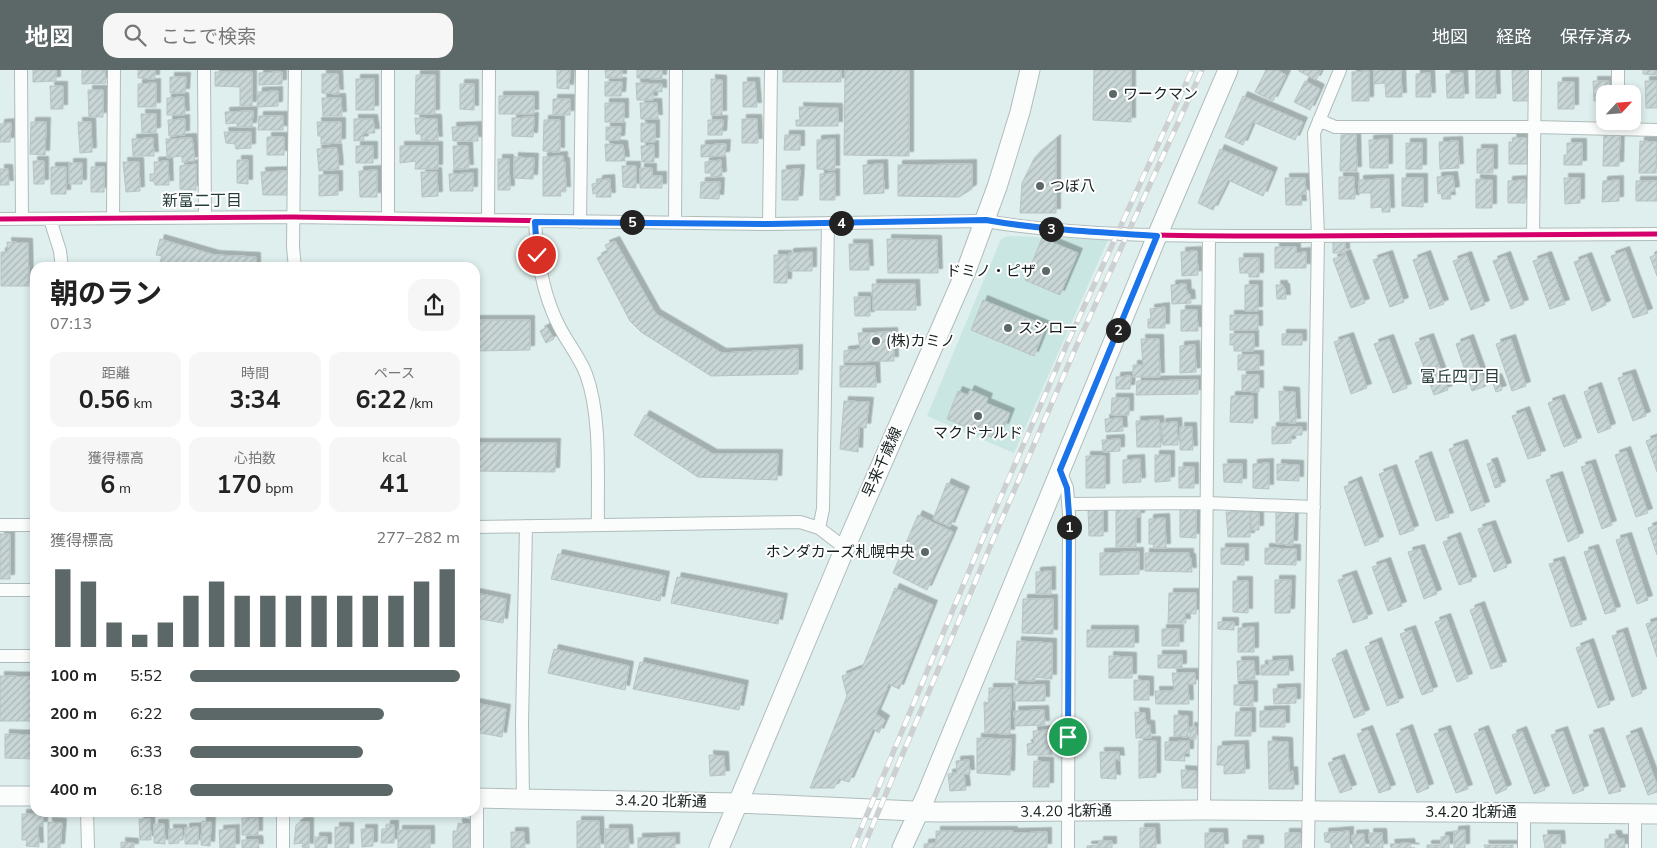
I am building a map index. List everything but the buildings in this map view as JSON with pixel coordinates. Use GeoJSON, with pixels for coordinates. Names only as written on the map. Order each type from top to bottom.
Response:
{"type":"FeatureCollection","features":[{"type":"Feature","properties":{"kind":"street"},"geometry":{"type":"LineString","coordinates":[[21,70],[22,219]]}},
{"type":"Feature","properties":{"kind":"street"},"geometry":{"type":"LineString","coordinates":[[113,218],[114,70]]}},
{"type":"Feature","properties":{"kind":"street"},"geometry":{"type":"LineString","coordinates":[[204,70],[205,218]]}},
{"type":"Feature","properties":{"kind":"street"},"geometry":{"type":"LineString","coordinates":[[295,70],[293,217],[295,262]]}},
{"type":"Feature","properties":{"kind":"street"},"geometry":{"type":"LineString","coordinates":[[388,70],[388,218]]}},
{"type":"Feature","properties":{"kind":"street"},"geometry":{"type":"LineString","coordinates":[[488,220],[489,70]]}},
{"type":"Feature","properties":{"kind":"street"},"geometry":{"type":"LineString","coordinates":[[580,222],[582,70]]}},
{"type":"Feature","properties":{"kind":"street"},"geometry":{"type":"LineString","coordinates":[[675,222],[676,70]]}},
{"type":"Feature","properties":{"kind":"street"},"geometry":{"type":"LineString","coordinates":[[769,224],[771,70]]}},
{"type":"Feature","properties":{"kind":"street","name":"早来千歳線"},"geometry":{"type":"LineString","coordinates":[[719,848],[845,548],[966,271],[986,220],[1020,112],[1030,70]]}},
{"type":"Feature","properties":{"kind":"street"},"geometry":{"type":"LineString","coordinates":[[902,848],[926,796],[1157,236],[1228,70]]}},
{"type":"Feature","properties":{"kind":"street"},"geometry":{"type":"LineString","coordinates":[[1308,848],[1318,236],[1314,133],[1340,70]]}},
{"type":"Feature","properties":{"kind":"street"},"geometry":{"type":"LineString","coordinates":[[1533,235],[1535,70]]}},
{"type":"Feature","properties":{"kind":"street"},"geometry":{"type":"LineString","coordinates":[[1618,70],[1618,85]]}},
{"type":"Feature","properties":{"kind":"street"},"geometry":{"type":"LineString","coordinates":[[1319,120],[1335,127],[1596,126]]}},
{"type":"Feature","properties":{"kind":"street"},"geometry":{"type":"LineString","coordinates":[[1641,128],[1657,130]]}},
{"type":"Feature","properties":{"kind":"street"},"geometry":{"type":"LineString","coordinates":[[0,219],[293,217],[769,224],[986,220],[1073,231],[1157,236],[1657,234]]}},
{"type":"Feature","properties":{"kind":"street"},"geometry":{"type":"LineString","coordinates":[[50,219],[60,251],[61,262]]}},
{"type":"Feature","properties":{"kind":"street"},"geometry":{"type":"LineString","coordinates":[[535,222],[537,255],[548,301],[558,326],[574,350],[586,374],[593,403],[597,430],[598,525]]}},
{"type":"Feature","properties":{"kind":"street"},"geometry":{"type":"LineString","coordinates":[[819,528],[823,509],[828,223]]}},
{"type":"Feature","properties":{"kind":"street"},"geometry":{"type":"LineString","coordinates":[[1204,810],[1209,236]]}},
{"type":"Feature","properties":{"kind":"street"},"geometry":{"type":"LineString","coordinates":[[1060,470],[1067,488],[1068,504],[1068,848]]}},
{"type":"Feature","properties":{"kind":"street"},"geometry":{"type":"LineString","coordinates":[[1068,504],[1207,503],[1314,507]]}},
{"type":"Feature","properties":{"kind":"street"},"geometry":{"type":"LineString","coordinates":[[480,527],[800,522],[819,528],[845,548]]}},
{"type":"Feature","properties":{"kind":"street"},"geometry":{"type":"LineString","coordinates":[[0,525],[30,525]]}},
{"type":"Feature","properties":{"kind":"street"},"geometry":{"type":"LineString","coordinates":[[523,799],[522,723],[526,526]]}},
{"type":"Feature","properties":{"kind":"street"},"geometry":{"type":"LineString","coordinates":[[0,590],[30,590]]}},
{"type":"Feature","properties":{"kind":"street"},"geometry":{"type":"LineString","coordinates":[[0,656],[30,656]]}},
{"type":"Feature","properties":{"kind":"street"},"geometry":{"type":"LineString","coordinates":[[0,796],[30,796]]}},
{"type":"Feature","properties":{"kind":"street","name":"3.4.20 北新通"},"geometry":{"type":"LineString","coordinates":[[480,798],[738,802],[918,812],[1204,810],[1657,814]]}},
{"type":"Feature","properties":{"kind":"street"},"geometry":{"type":"LineString","coordinates":[[1524,812],[1524,848]]}},
{"type":"Feature","properties":{"kind":"street"},"geometry":{"type":"LineString","coordinates":[[1635,814],[1635,848]]}},
{"type":"Feature","properties":{"kind":"street"},"geometry":{"type":"LineString","coordinates":[[87,817],[88,848]]}},
{"type":"Feature","properties":{"kind":"street"},"geometry":{"type":"LineString","coordinates":[[283,817],[284,848]]}},
{"type":"Feature","properties":{"kind":"street"},"geometry":{"type":"LineString","coordinates":[[477,817],[478,848]]}},
{"type":"Feature","properties":{"kind":"shaded area"},"geometry":{"type":"Polygon","coordinates":[[[1008,236],[1108,240],[1014,453],[927,416],[1001,239],[1008,236]]]}},
{"type":"Feature","properties":{"kind":"railway"},"geometry":{"type":"LineString","coordinates":[[853,848],[1067,344],[1192,70]]}},
{"type":"Feature","properties":{"kind":"railway"},"geometry":{"type":"LineString","coordinates":[[863,848],[1076,347],[1202,70]]}},
{"type":"Feature","properties":{"kind":"cycle path"},"geometry":{"type":"LineString","coordinates":[[0,219],[293,217],[769,224],[985,221],[1064,231],[1183,236],[1657,234]]}},
{"type":"Feature","properties":{"kind":"place","name":"ワークマン"},"geometry":{"type":"Point","coordinates":[1113,94]}},
{"type":"Feature","properties":{"kind":"place","name":"つぼ八"},"geometry":{"type":"Point","coordinates":[1040,186]}},
{"type":"Feature","properties":{"kind":"place","name":"ドミノ・ピザ"},"geometry":{"type":"Point","coordinates":[1046,271]}},
{"type":"Feature","properties":{"kind":"place","name":"スシロー"},"geometry":{"type":"Point","coordinates":[1008,328]}},
{"type":"Feature","properties":{"kind":"place","name":"(株)カミノ"},"geometry":{"type":"Point","coordinates":[876,341]}},
{"type":"Feature","properties":{"kind":"place","name":"マクドナルド"},"geometry":{"type":"Point","coordinates":[978,416]}},
{"type":"Feature","properties":{"kind":"place","name":"ホンダカーズ札幌中央"},"geometry":{"type":"Point","coordinates":[925,552]}},
{"type":"Feature","properties":{"kind":"district","name":"新富二丁目"},"geometry":{"type":"Point","coordinates":[202,201]}},
{"type":"Feature","properties":{"kind":"district","name":"富丘四丁目"},"geometry":{"type":"Point","coordinates":[1460,377]}},
{"type":"Feature","properties":{"kind":"route"},"geometry":{"type":"LineString","coordinates":[[537,255],[535,222],[769,224],[986,220],[1073,231],[1157,236],[1060,470],[1067,488],[1069,514],[1068,737]]}}]}
